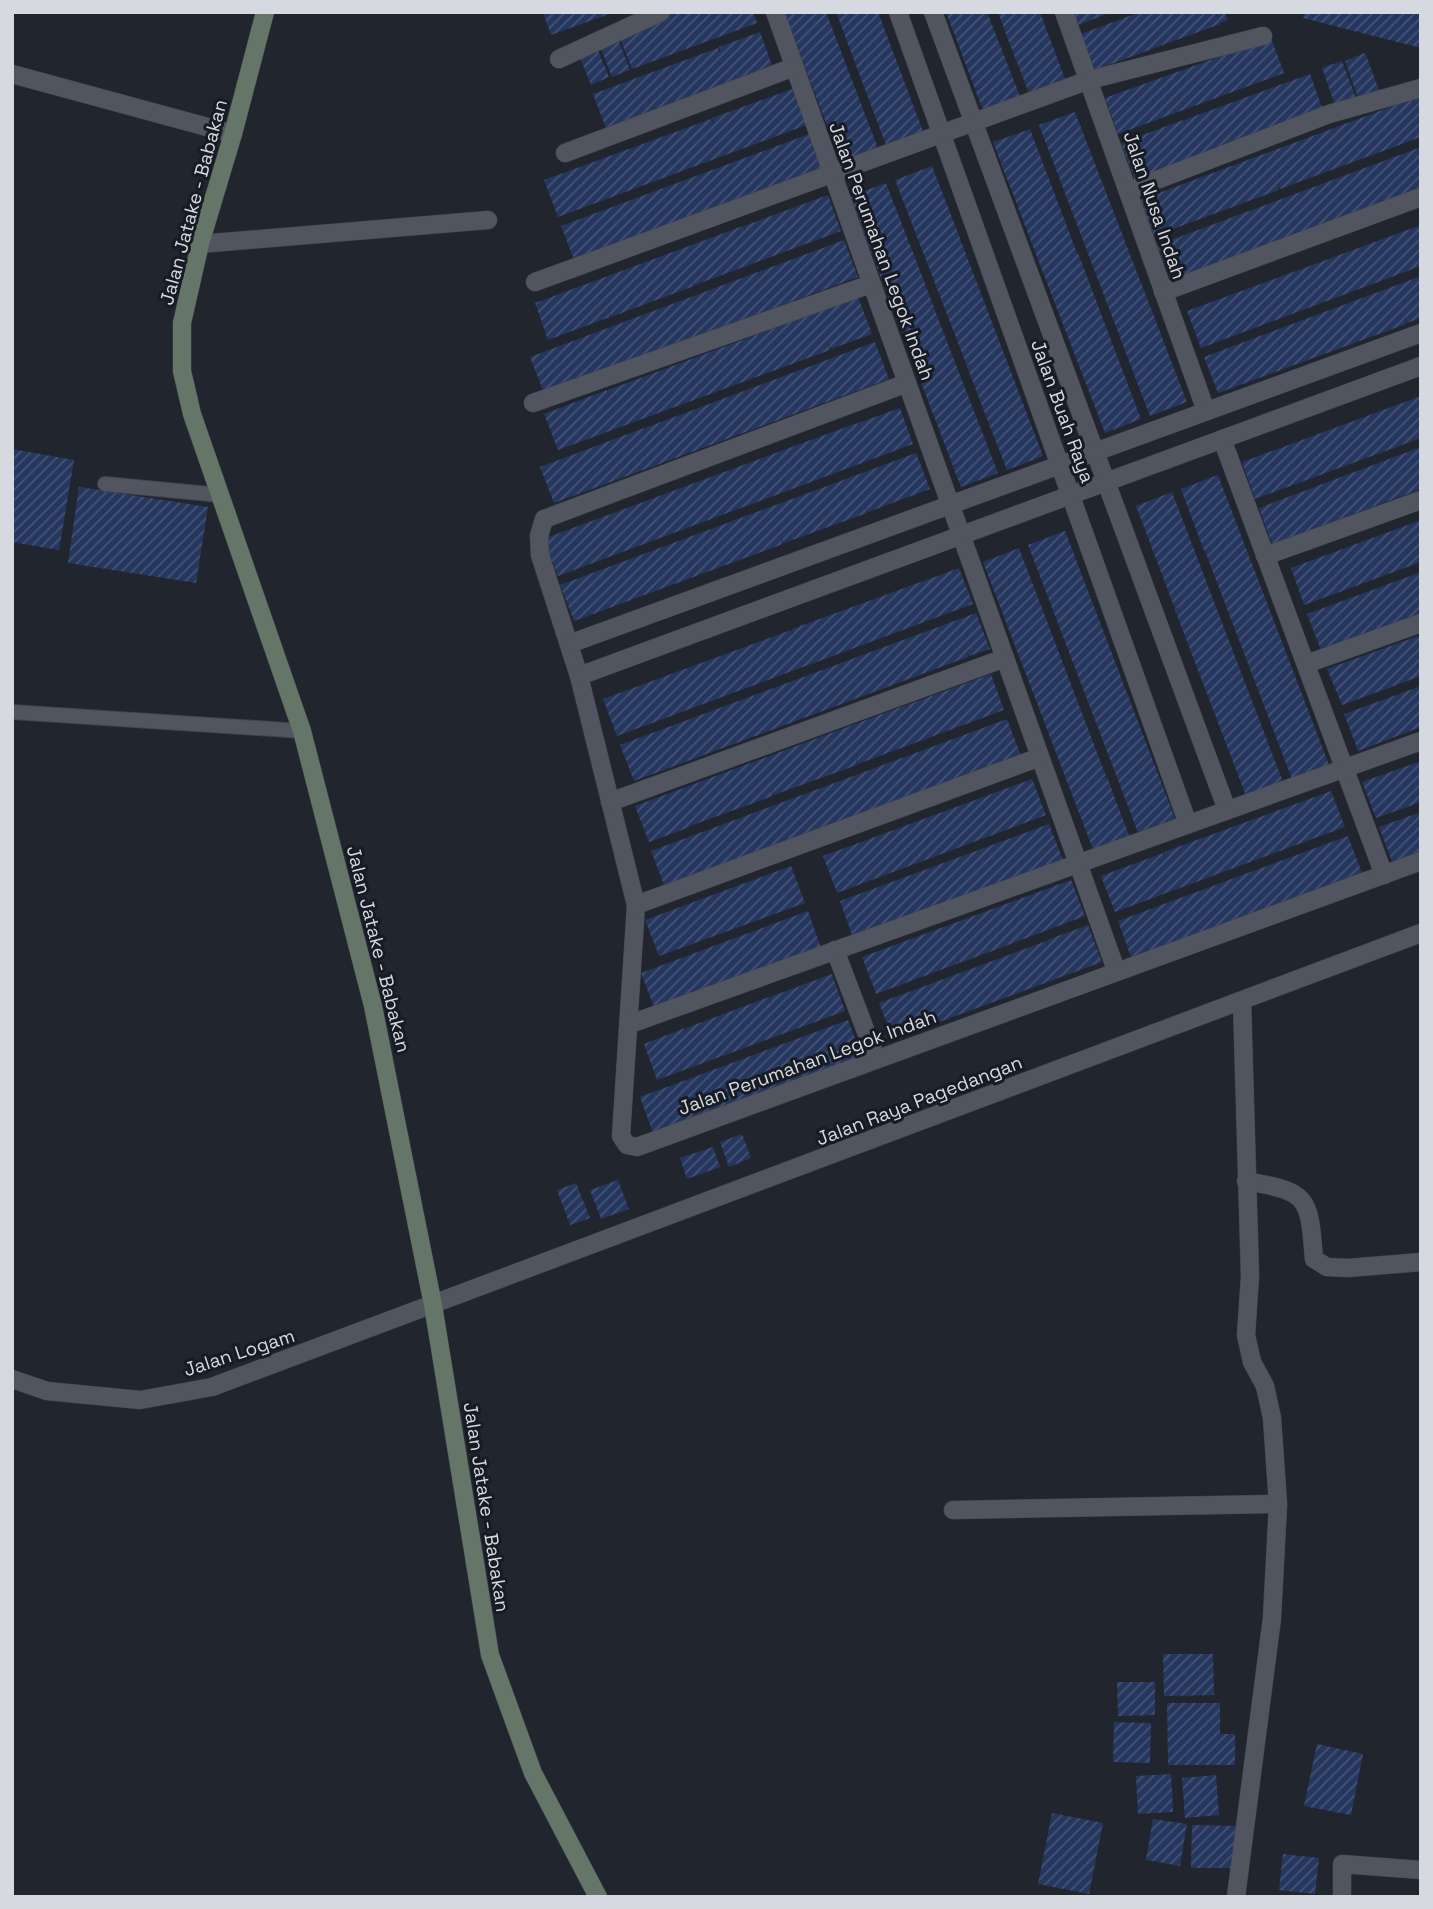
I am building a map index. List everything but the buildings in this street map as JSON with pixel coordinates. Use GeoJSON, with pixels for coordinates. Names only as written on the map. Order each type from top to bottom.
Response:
{"type":"FeatureCollection","features":[{"type":"Feature","properties":{"kind":"main road","name":"Jalan Jatake - Babakan"},"geometry":{"type":"LineString","coordinates":[[265,12],[233,134],[200,244],[182,323],[182,371],[192,414],[302,731],[373,1006],[433,1305],[490,1655],[533,1773],[598,1897]]}},
{"type":"Feature","properties":{"kind":"street"},"geometry":{"type":"LineString","coordinates":[[559,58],[661,12]]}},
{"type":"Feature","properties":{"kind":"street","name":"Jalan Perumahan Legok Indah"},"geometry":{"type":"LineString","coordinates":[[775,12],[1116,970]]}},
{"type":"Feature","properties":{"kind":"street","name":"Jalan Buah Raya"},"geometry":{"type":"LineString","coordinates":[[898,12],[1188,824]]}},
{"type":"Feature","properties":{"kind":"street","name":"Jalan Buah Raya"},"geometry":{"type":"LineString","coordinates":[[933,12],[1227,810]]}},
{"type":"Feature","properties":{"kind":"street","name":"Jalan Nusa Indah"},"geometry":{"type":"LineString","coordinates":[[1064,12],[1206,411]]}},
{"type":"Feature","properties":{"kind":"street"},"geometry":{"type":"LineString","coordinates":[[536,282],[1088,80],[1263,36]]}},
{"type":"Feature","properties":{"kind":"street"},"geometry":{"type":"LineString","coordinates":[[565,153],[794,66]]}},
{"type":"Feature","properties":{"kind":"street"},"geometry":{"type":"LineString","coordinates":[[12,74],[233,134]]}},
{"type":"Feature","properties":{"kind":"street"},"geometry":{"type":"LineString","coordinates":[[1128,191],[1329,114],[1421,88]]}},
{"type":"Feature","properties":{"kind":"street"},"geometry":{"type":"LineString","coordinates":[[1163,292],[1421,197]]}},
{"type":"Feature","properties":{"kind":"street"},"geometry":{"type":"LineString","coordinates":[[200,244],[488,220]]}},
{"type":"Feature","properties":{"kind":"street"},"geometry":{"type":"LineString","coordinates":[[533,403],[871,284]]}},
{"type":"Feature","properties":{"kind":"street"},"geometry":{"type":"LineString","coordinates":[[569,644],[1421,333]]}},
{"type":"Feature","properties":{"kind":"street"},"geometry":{"type":"LineString","coordinates":[[579,676],[1421,366]]}},
{"type":"Feature","properties":{"kind":"street","name":"Jalan Perumahan Legok Indah"},"geometry":{"type":"LineString","coordinates":[[907,383],[544,519],[539,536],[540,555],[579,676],[636,905],[621,1136],[627,1145],[637,1147],[1116,970],[1421,861]]}},
{"type":"Feature","properties":{"kind":"street"},"geometry":{"type":"LineString","coordinates":[[1222,439],[1384,875]]}},
{"type":"Feature","properties":{"kind":"street"},"geometry":{"type":"LineString","coordinates":[[1265,556],[1421,500]]}},
{"type":"Feature","properties":{"kind":"street"},"geometry":{"type":"LineString","coordinates":[[1306,664],[1421,623]]}},
{"type":"Feature","properties":{"kind":"street"},"geometry":{"type":"LineString","coordinates":[[610,802],[1005,658]]}},
{"type":"Feature","properties":{"kind":"street"},"geometry":{"type":"LineString","coordinates":[[630,1024],[1421,741]]}},
{"type":"Feature","properties":{"kind":"street"},"geometry":{"type":"LineString","coordinates":[[636,905],[1041,757]]}},
{"type":"Feature","properties":{"kind":"street","name":"Jalan Raya Pagedangan"},"geometry":{"type":"LineString","coordinates":[[433,1305],[1421,933]]}},
{"type":"Feature","properties":{"kind":"street"},"geometry":{"type":"LineString","coordinates":[[835,950],[876,1058]]}},
{"type":"Feature","properties":{"kind":"street"},"geometry":{"type":"LineString","coordinates":[[1236,1897],[1272,1618],[1278,1504],[1272,1418],[1265,1386],[1252,1362],[1246,1335],[1250,1276],[1242,1001]]}},
{"type":"Feature","properties":{"kind":"street"},"geometry":{"type":"LineString","coordinates":[[1246,1181],[1283,1187],[1301,1196],[1310,1214],[1314,1259],[1327,1267],[1421,1262]]}},
{"type":"Feature","properties":{"kind":"street","name":"Jalan Logam"},"geometry":{"type":"LineString","coordinates":[[12,1379],[47,1391],[140,1400],[212,1387],[433,1305]]}},
{"type":"Feature","properties":{"kind":"street"},"geometry":{"type":"LineString","coordinates":[[953,1510],[1278,1504]]}},
{"type":"Feature","properties":{"kind":"street"},"geometry":{"type":"LineString","coordinates":[[1342,1897],[1342,1864],[1421,1870]]}},
{"type":"Feature","properties":{"kind":"lane"},"geometry":{"type":"LineString","coordinates":[[105,484],[220,495]]}},
{"type":"Feature","properties":{"kind":"lane"},"geometry":{"type":"LineString","coordinates":[[12,712],[302,731]]}}]}
